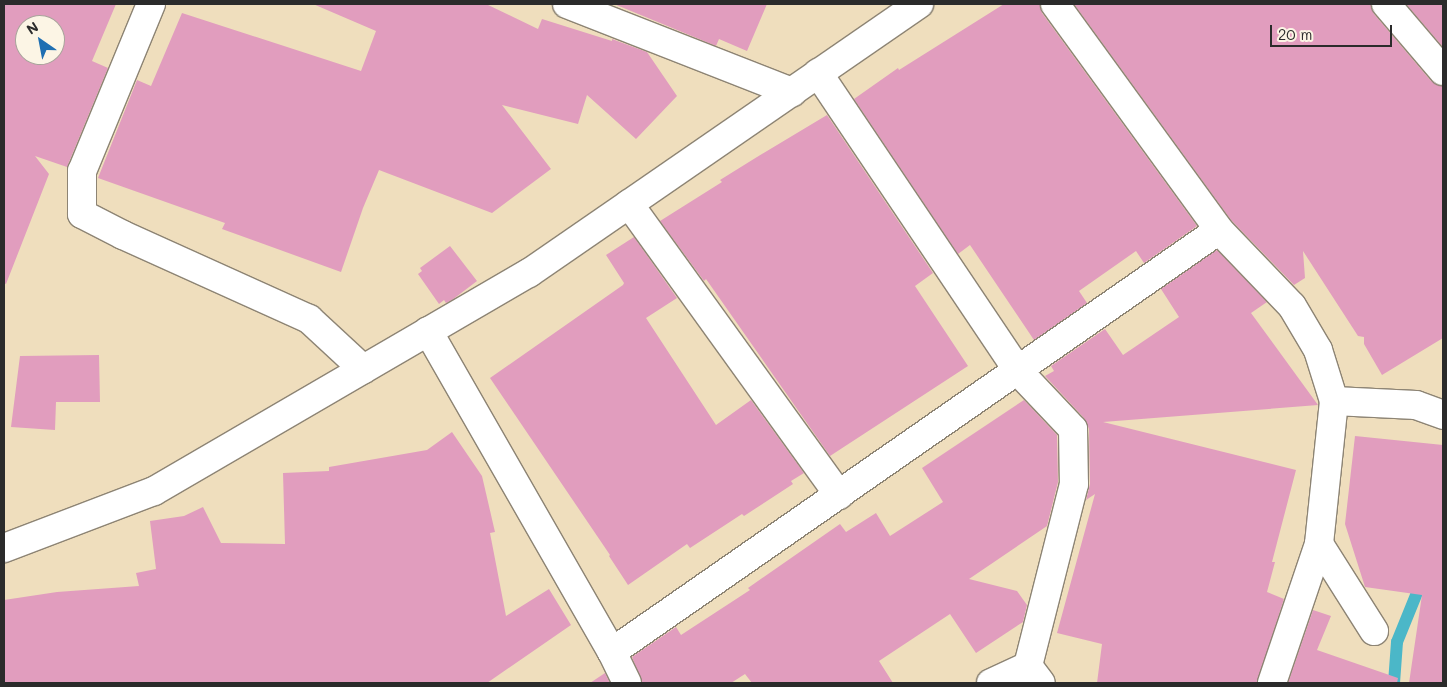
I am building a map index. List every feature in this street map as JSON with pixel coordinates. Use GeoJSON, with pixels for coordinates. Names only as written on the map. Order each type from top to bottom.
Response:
{"type":"FeatureCollection","features":[{"type":"Feature","properties":{"kind":"street"},"geometry":{"type":"LineString","coordinates":[[151,4],[82,171],[82,214],[122,235],[309,319],[363,369]]}},
{"type":"Feature","properties":{"kind":"street"},"geometry":{"type":"LineString","coordinates":[[567,4],[792,92]]}},
{"type":"Feature","properties":{"kind":"street"},"geometry":{"type":"LineString","coordinates":[[4,548],[154,490],[528,273],[919,4]]}},
{"type":"Feature","properties":{"kind":"street"},"geometry":{"type":"LineString","coordinates":[[1055,4],[1219,230],[1292,306],[1318,350],[1334,401],[1319,544],[1272,683]]}},
{"type":"Feature","properties":{"kind":"street"},"geometry":{"type":"LineString","coordinates":[[1386,4],[1443,71]]}},
{"type":"Feature","properties":{"kind":"street"},"geometry":{"type":"LineString","coordinates":[[818,73],[1018,371],[1073,429],[1074,484],[1035,674],[991,683]]}},
{"type":"Feature","properties":{"kind":"street"},"geometry":{"type":"LineString","coordinates":[[628,204],[839,495]]}},
{"type":"Feature","properties":{"kind":"street"},"geometry":{"type":"LineString","coordinates":[[612,652],[1219,230]]}},
{"type":"Feature","properties":{"kind":"street"},"geometry":{"type":"LineString","coordinates":[[428,331],[612,652],[626,683]]}},
{"type":"Feature","properties":{"kind":"street"},"geometry":{"type":"LineString","coordinates":[[1334,401],[1416,405],[1443,415]]}},
{"type":"Feature","properties":{"kind":"street"},"geometry":{"type":"LineString","coordinates":[[1319,544],[1374,631]]}},
{"type":"Feature","properties":{"kind":"building"},"geometry":{"type":"Polygon","coordinates":[[[4,4],[116,4],[92,61],[108,68],[67,167],[35,156],[49,174],[6,284],[4,283],[4,4]]]}},
{"type":"Feature","properties":{"kind":"building"},"geometry":{"type":"Polygon","coordinates":[[[313,4],[486,4],[538,29],[542,19],[612,41],[612,39],[647,52],[677,96],[636,139],[587,95],[578,124],[502,105],[551,169],[492,213],[379,170],[363,208],[341,272],[222,229],[225,223],[98,178],[137,80],[151,86],[182,13],[361,71],[376,31],[313,4]]]}},
{"type":"Feature","properties":{"kind":"building"},"geometry":{"type":"Polygon","coordinates":[[[614,4],[767,4],[747,51],[719,39],[716,46],[614,4]]]}},
{"type":"Feature","properties":{"kind":"building"},"geometry":{"type":"Polygon","coordinates":[[[1004,4],[1040,4],[1042,13],[1197,226],[1144,263],[1136,251],[1079,291],[1087,303],[1034,340],[970,245],[958,254],[854,99],[898,68],[899,70],[1004,4]]]}},
{"type":"Feature","properties":{"kind":"building"},"geometry":{"type":"Polygon","coordinates":[[[1074,4],[1371,4],[1374,14],[1431,81],[1443,86],[1443,338],[1382,375],[1364,344],[1364,337],[1358,336],[1303,251],[1305,278],[1294,285],[1231,220],[1074,4]]]}},
{"type":"Feature","properties":{"kind":"building"},"geometry":{"type":"Polygon","coordinates":[[[1406,4],[1443,4],[1443,47],[1406,4]]]}},
{"type":"Feature","properties":{"kind":"building"},"geometry":{"type":"Polygon","coordinates":[[[827,115],[933,273],[915,286],[968,366],[830,456],[706,279],[704,281],[660,221],[722,182],[720,180],[827,115]]]}},
{"type":"Feature","properties":{"kind":"building"},"geometry":{"type":"Polygon","coordinates":[[[634,237],[677,298],[646,318],[716,425],[751,400],[804,473],[791,481],[793,484],[744,516],[742,514],[690,548],[687,544],[628,585],[610,555],[490,378],[623,285],[624,283],[606,255],[634,237]]]}},
{"type":"Feature","properties":{"kind":"building"},"geometry":{"type":"Polygon","coordinates":[[[450,246],[477,281],[452,300],[446,303],[444,300],[439,304],[418,274],[422,271],[420,268],[450,246]]]}},
{"type":"Feature","properties":{"kind":"building"},"geometry":{"type":"Polygon","coordinates":[[[1217,250],[1267,302],[1251,313],[1318,405],[1103,422],[1296,470],[1272,562],[1275,562],[1267,592],[1284,599],[1257,683],[1097,683],[1102,644],[1057,633],[1095,494],[1086,500],[1090,484],[1089,429],[1084,418],[1045,376],[1054,371],[1051,366],[1105,329],[1123,355],[1179,317],[1161,289],[1217,250]]]}},
{"type":"Feature","properties":{"kind":"building"},"geometry":{"type":"Polygon","coordinates":[[[99,355],[100,402],[56,402],[55,430],[11,427],[20,356],[99,355]]]}},
{"type":"Feature","properties":{"kind":"building"},"geometry":{"type":"Polygon","coordinates":[[[1024,400],[1057,435],[1058,482],[1047,526],[969,579],[1017,591],[1027,605],[1023,622],[976,653],[950,614],[879,661],[893,683],[752,683],[745,674],[731,683],[642,683],[632,657],[676,627],[681,635],[750,590],[748,588],[840,524],[846,532],[876,513],[890,536],[943,502],[922,468],[1024,400]]]}},
{"type":"Feature","properties":{"kind":"building"},"geometry":{"type":"Polygon","coordinates":[[[452,432],[482,476],[495,532],[490,533],[506,616],[549,589],[571,625],[487,683],[4,683],[4,600],[57,592],[139,586],[136,573],[156,569],[150,521],[184,516],[203,507],[221,543],[285,544],[283,473],[329,471],[329,467],[427,450],[452,432]]]}},
{"type":"Feature","properties":{"kind":"building"},"geometry":{"type":"Polygon","coordinates":[[[1355,436],[1443,445],[1443,683],[1409,683],[1422,595],[1365,587],[1345,524],[1355,436]]]}},
{"type":"Feature","properties":{"kind":"building"},"geometry":{"type":"Polygon","coordinates":[[[1313,610],[1331,616],[1317,650],[1398,678],[1397,683],[1288,683],[1313,610]]]}},
{"type":"Feature","properties":{"kind":"building"},"geometry":{"type":"Polygon","coordinates":[[[605,673],[610,683],[590,683],[605,673]]]}},
{"type":"Feature","properties":{"kind":"waterway"},"geometry":{"type":"LineString","coordinates":[[1394,683],[1397,642],[1423,578]]}}]}
